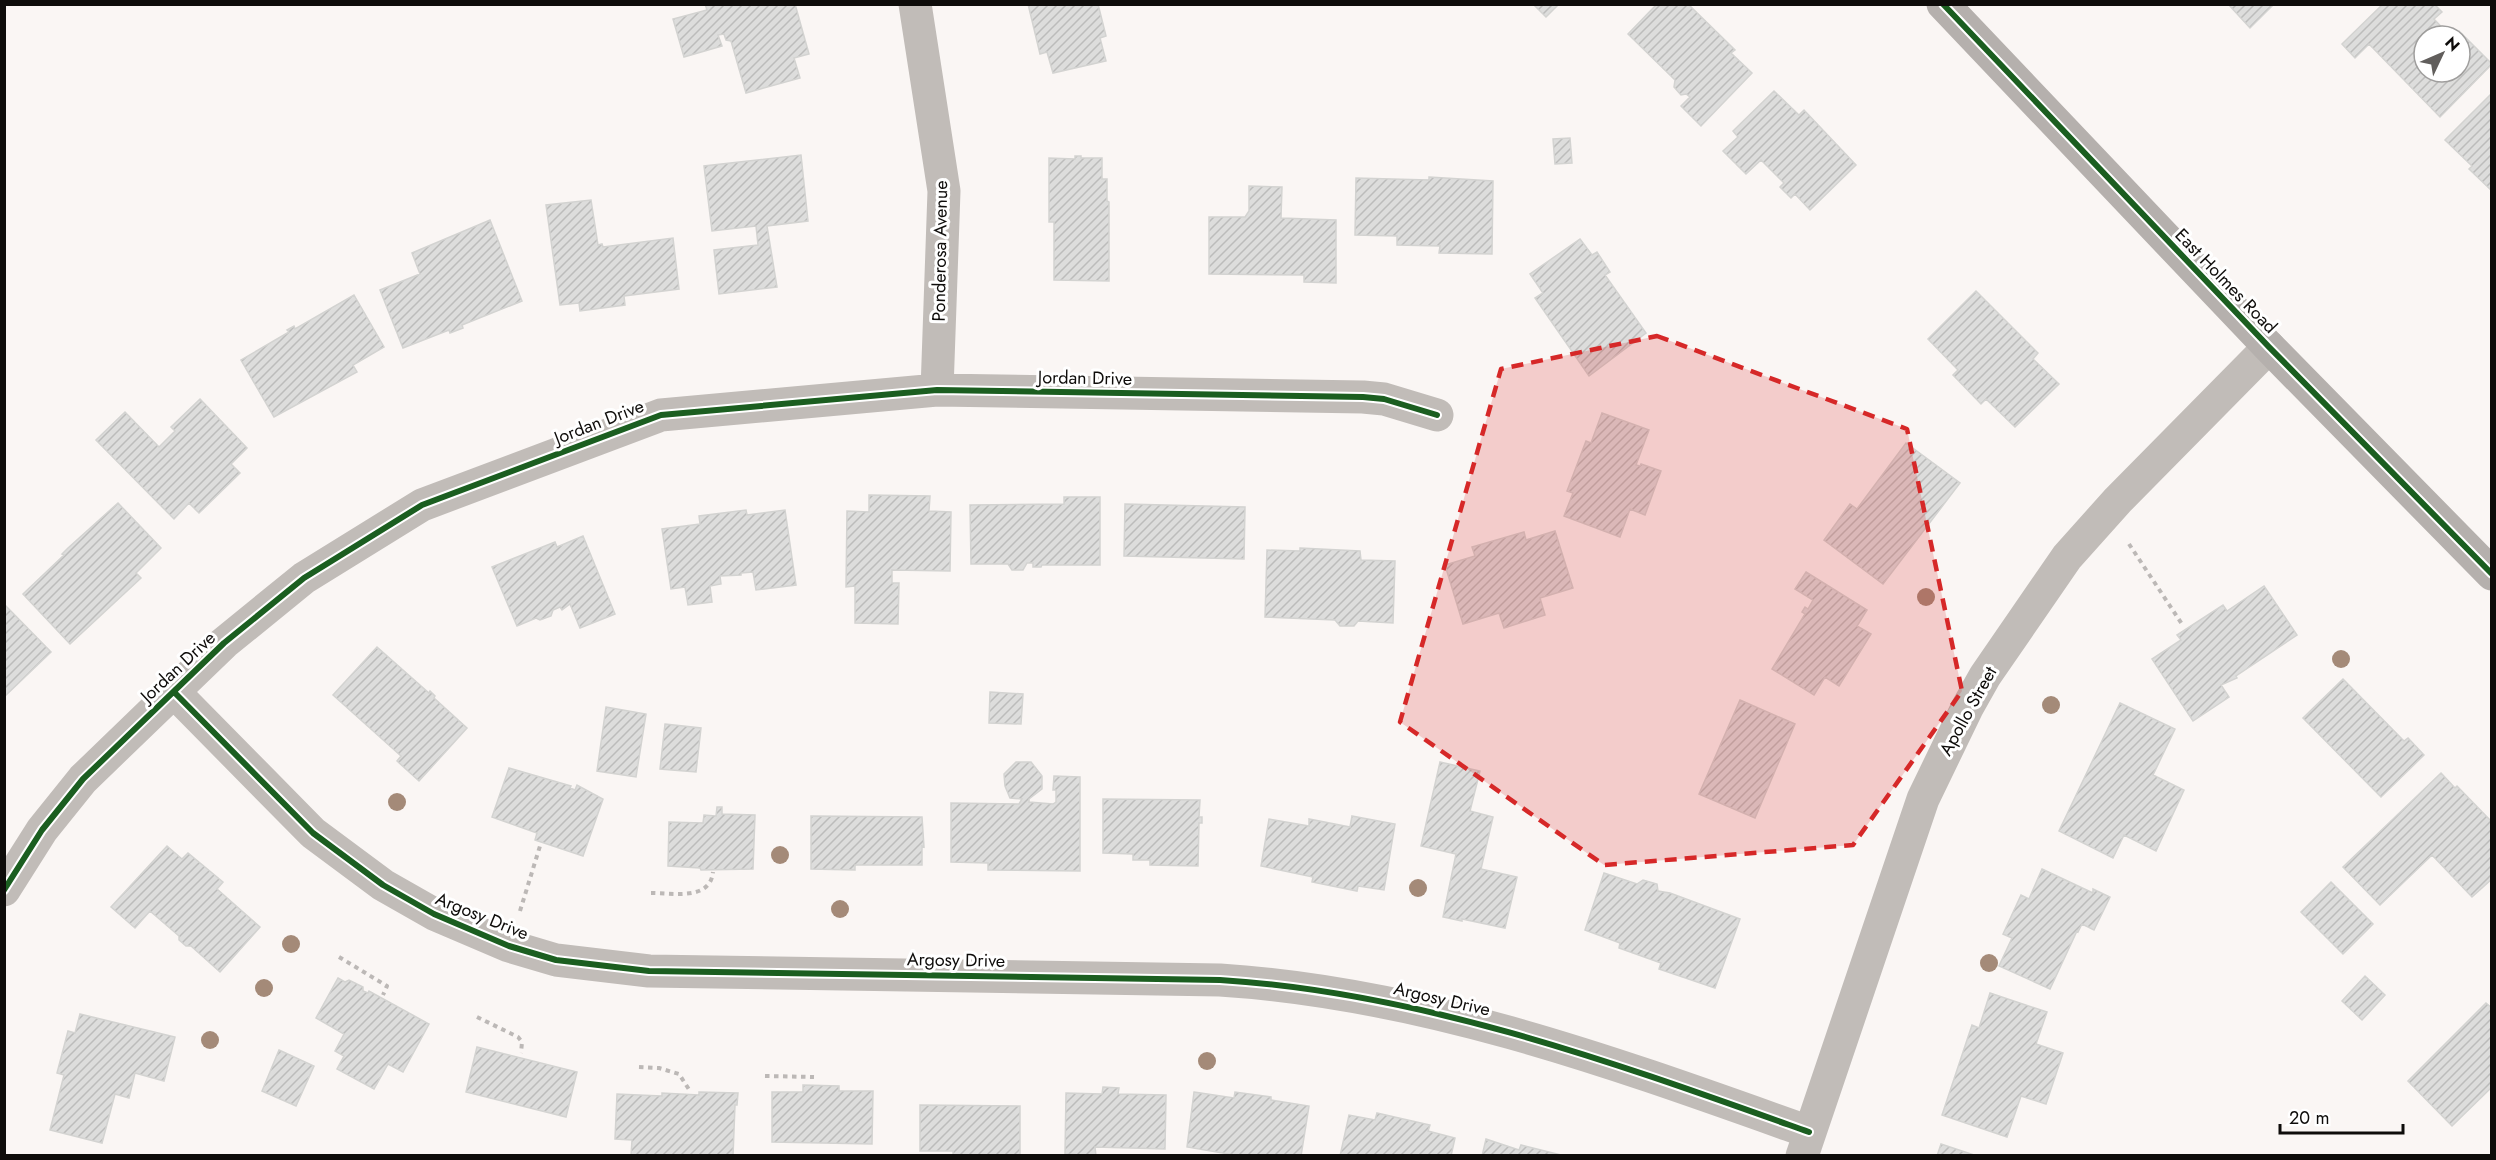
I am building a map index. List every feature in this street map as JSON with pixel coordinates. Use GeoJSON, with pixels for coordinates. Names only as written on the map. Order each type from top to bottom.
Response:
{"type":"FeatureCollection","features":[{"type":"Feature","properties":{"kind":"main road","name":"East Holmes Road"},"geometry":{"type":"LineString","coordinates":[[1943,4],[2269,347],[2492,574]]}},
{"type":"Feature","properties":{"kind":"street","name":"Ponderosa Avenue"},"geometry":{"type":"LineString","coordinates":[[915,4],[944,191],[937,390]]}},
{"type":"Feature","properties":{"kind":"street","name":"Apollo Street"},"geometry":{"type":"LineString","coordinates":[[1806,1144],[1923,799],[1985,676],[2067,557],[2269,347]]}},
{"type":"Feature","properties":{"kind":"street","name":"Jordan Drive"},"geometry":{"type":"LineString","coordinates":[[4,890],[42,830],[83,778],[224,643],[304,578],[422,506],[661,415],[937,390],[1363,397],[1383,399],[1437,415]]}},
{"type":"Feature","properties":{"kind":"street","name":"Argosy Drive"},"geometry":{"type":"LineString","coordinates":[[174,692],[313,832],[349,862],[383,885],[434,914],[509,946],[556,960],[649,971],[1260,982],[1341,993],[1449,1015],[1518,1034],[1806,1144]]}},
{"type":"Feature","properties":{"kind":"path"},"geometry":{"type":"LineString","coordinates":[[2105,515],[2130,545],[2182,624]]}},
{"type":"Feature","properties":{"kind":"path"},"geometry":{"type":"LineString","coordinates":[[509,946],[540,846]]}},
{"type":"Feature","properties":{"kind":"path"},"geometry":{"type":"LineString","coordinates":[[651,893],[695,893],[710,885],[713,872]]}},
{"type":"Feature","properties":{"kind":"path"},"geometry":{"type":"LineString","coordinates":[[339,957],[387,986],[383,995]]}},
{"type":"Feature","properties":{"kind":"path"},"geometry":{"type":"LineString","coordinates":[[477,1017],[518,1037],[522,1042],[521,1053]]}},
{"type":"Feature","properties":{"kind":"path"},"geometry":{"type":"LineString","coordinates":[[639,1067],[659,1068],[679,1074],[690,1090]]}},
{"type":"Feature","properties":{"kind":"path"},"geometry":{"type":"LineString","coordinates":[[765,1076],[813,1077]]}},
{"type":"Feature","properties":{"kind":"highlighted area"},"geometry":{"type":"Polygon","coordinates":[[[1657,336],[1907,429],[1962,691],[1853,845],[1604,865],[1400,722],[1501,369],[1657,336]]]}},
{"type":"Feature","properties":{"kind":"building"},"geometry":{"type":"Polygon","coordinates":[[[705,4],[795,4],[809,54],[794,58],[800,78],[746,93],[731,41],[726,40],[724,34],[718,35],[722,46],[684,57],[673,19],[707,10],[705,4]]]}},
{"type":"Feature","properties":{"kind":"building"},"geometry":{"type":"Polygon","coordinates":[[[1028,4],[1098,4],[1106,36],[1100,38],[1106,61],[1053,73],[1047,52],[1040,54],[1028,4]]]}},
{"type":"Feature","properties":{"kind":"building"},"geometry":{"type":"Polygon","coordinates":[[[1533,4],[1559,4],[1546,17],[1533,4]]]}},
{"type":"Feature","properties":{"kind":"building"},"geometry":{"type":"Polygon","coordinates":[[[1657,4],[1688,4],[1735,50],[1731,53],[1752,73],[1701,126],[1681,106],[1690,97],[1686,94],[1681,95],[1674,87],[1675,80],[1628,34],[1657,4]]]}},
{"type":"Feature","properties":{"kind":"building"},"geometry":{"type":"Polygon","coordinates":[[[2228,4],[2274,4],[2250,28],[2228,4]]]}},
{"type":"Feature","properties":{"kind":"building"},"geometry":{"type":"Polygon","coordinates":[[[2383,4],[2434,4],[2442,12],[2434,19],[2439,24],[2412,24],[2412,84],[2472,84],[2472,44],[2492,64],[2440,117],[2369,44],[2355,58],[2342,44],[2383,4]]]}},
{"type":"Feature","properties":{"kind":"building"},"geometry":{"type":"Polygon","coordinates":[[[1774,91],[1799,115],[1804,110],[1856,165],[1810,210],[1795,194],[1791,198],[1780,187],[1784,183],[1761,160],[1746,174],[1723,151],[1738,137],[1733,131],[1774,91]]]}},
{"type":"Feature","properties":{"kind":"building"},"geometry":{"type":"Polygon","coordinates":[[[2492,93],[2492,191],[2469,169],[2472,166],[2445,140],[2492,93]]]}},
{"type":"Feature","properties":{"kind":"building"},"geometry":{"type":"Polygon","coordinates":[[[1570,138],[1572,163],[1555,164],[1553,139],[1570,138]]]}},
{"type":"Feature","properties":{"kind":"building"},"geometry":{"type":"Polygon","coordinates":[[[801,155],[808,221],[767,226],[777,287],[719,294],[714,250],[758,245],[756,226],[712,231],[704,166],[801,155]]]}},
{"type":"Feature","properties":{"kind":"building"},"geometry":{"type":"Polygon","coordinates":[[[1075,156],[1102,158],[1102,179],[1107,179],[1107,201],[1109,202],[1109,281],[1054,280],[1054,222],[1049,222],[1049,158],[1075,159],[1075,156]]]}},
{"type":"Feature","properties":{"kind":"building"},"geometry":{"type":"Polygon","coordinates":[[[1429,177],[1493,181],[1492,254],[1439,253],[1440,246],[1397,245],[1397,236],[1355,235],[1356,178],[1429,180],[1429,177]]]}},
{"type":"Feature","properties":{"kind":"building"},"geometry":{"type":"Polygon","coordinates":[[[1249,186],[1282,187],[1281,218],[1336,220],[1336,283],[1304,282],[1304,275],[1209,274],[1209,217],[1245,217],[1249,211],[1249,186]]]}},
{"type":"Feature","properties":{"kind":"building"},"geometry":{"type":"Polygon","coordinates":[[[591,200],[598,245],[602,244],[603,247],[673,238],[679,289],[624,296],[625,305],[580,311],[579,303],[560,305],[546,205],[591,200]]]}},
{"type":"Feature","properties":{"kind":"building"},"geometry":{"type":"Polygon","coordinates":[[[490,220],[522,301],[462,325],[463,328],[450,333],[449,330],[403,348],[380,290],[420,274],[412,253],[490,220]]]}},
{"type":"Feature","properties":{"kind":"building"},"geometry":{"type":"Polygon","coordinates":[[[1580,239],[1592,255],[1597,252],[1610,272],[1605,275],[1646,333],[1589,376],[1535,298],[1543,293],[1530,274],[1580,239]]]}},
{"type":"Feature","properties":{"kind":"building"},"geometry":{"type":"Polygon","coordinates":[[[1976,291],[2038,353],[2033,359],[2059,384],[2015,427],[1986,399],[1981,404],[1953,375],[1958,370],[1928,339],[1976,291]]]}},
{"type":"Feature","properties":{"kind":"building"},"geometry":{"type":"Polygon","coordinates":[[[354,295],[384,347],[353,365],[357,372],[274,417],[241,360],[289,332],[287,330],[294,326],[295,329],[354,295]]]}},
{"type":"Feature","properties":{"kind":"building"},"geometry":{"type":"Polygon","coordinates":[[[200,399],[247,448],[231,464],[240,473],[199,513],[189,503],[174,519],[96,440],[125,412],[159,447],[175,431],[171,427],[200,399]]]}},
{"type":"Feature","properties":{"kind":"building"},"geometry":{"type":"Polygon","coordinates":[[[1602,413],[1649,430],[1636,465],[1641,464],[1661,471],[1645,515],[1630,509],[1620,537],[1564,516],[1573,493],[1567,491],[1586,441],[1591,443],[1602,413]]]}},
{"type":"Feature","properties":{"kind":"building"},"geometry":{"type":"Polygon","coordinates":[[[1906,443],[1960,483],[1883,584],[1824,540],[1850,504],[1857,509],[1906,443]]]}},
{"type":"Feature","properties":{"kind":"building"},"geometry":{"type":"Polygon","coordinates":[[[869,495],[930,496],[929,511],[951,512],[950,571],[892,570],[892,583],[899,583],[898,624],[855,623],[855,586],[846,587],[847,511],[869,512],[869,495]]]}},
{"type":"Feature","properties":{"kind":"building"},"geometry":{"type":"Polygon","coordinates":[[[1064,497],[1100,497],[1100,565],[1033,567],[1033,563],[1027,563],[1023,570],[1012,570],[1008,564],[971,564],[970,505],[1064,504],[1064,497]]]}},
{"type":"Feature","properties":{"kind":"building"},"geometry":{"type":"Polygon","coordinates":[[[118,503],[161,548],[136,573],[141,578],[70,644],[23,594],[64,555],[62,554],[68,548],[118,503]]]}},
{"type":"Feature","properties":{"kind":"building"},"geometry":{"type":"Polygon","coordinates":[[[1125,504],[1245,507],[1244,559],[1124,556],[1125,504]]]}},
{"type":"Feature","properties":{"kind":"building"},"geometry":{"type":"Polygon","coordinates":[[[746,510],[747,515],[785,510],[796,585],[756,590],[753,572],[720,576],[721,584],[710,586],[712,602],[688,605],[685,587],[671,589],[662,529],[700,524],[699,516],[746,510]]]}},
{"type":"Feature","properties":{"kind":"building"},"geometry":{"type":"Polygon","coordinates":[[[1555,531],[1573,588],[1540,598],[1545,615],[1504,628],[1499,613],[1463,624],[1445,565],[1475,556],[1472,547],[1524,532],[1526,540],[1555,531]]]}},
{"type":"Feature","properties":{"kind":"building"},"geometry":{"type":"Polygon","coordinates":[[[583,536],[615,614],[580,628],[570,604],[562,610],[560,607],[553,610],[551,616],[540,620],[536,618],[517,626],[492,567],[555,542],[557,547],[583,536]]]}},
{"type":"Feature","properties":{"kind":"building"},"geometry":{"type":"Polygon","coordinates":[[[1300,548],[1360,551],[1361,560],[1395,561],[1393,623],[1358,621],[1354,626],[1340,626],[1335,620],[1265,617],[1267,550],[1300,551],[1300,548]]]}},
{"type":"Feature","properties":{"kind":"building"},"geometry":{"type":"Polygon","coordinates":[[[1806,572],[1867,610],[1857,626],[1871,634],[1839,686],[1825,677],[1814,695],[1772,669],[1805,614],[1802,612],[1805,607],[1808,609],[1813,600],[1795,589],[1806,572]]]}},
{"type":"Feature","properties":{"kind":"building"},"geometry":{"type":"Polygon","coordinates":[[[2264,586],[2297,635],[2236,676],[2237,678],[2221,685],[2229,697],[2193,721],[2152,659],[2181,640],[2177,635],[2223,605],[2227,611],[2264,586]]]}},
{"type":"Feature","properties":{"kind":"building"},"geometry":{"type":"Polygon","coordinates":[[[4,604],[51,652],[4,697],[4,604]]]}},
{"type":"Feature","properties":{"kind":"building"},"geometry":{"type":"Polygon","coordinates":[[[377,647],[429,693],[430,691],[435,696],[434,698],[467,728],[419,781],[397,761],[401,756],[333,695],[377,647]]]}},
{"type":"Feature","properties":{"kind":"building"},"geometry":{"type":"Polygon","coordinates":[[[2343,679],[2404,741],[2408,738],[2424,755],[2381,797],[2303,718],[2343,679]]]}},
{"type":"Feature","properties":{"kind":"building"},"geometry":{"type":"Polygon","coordinates":[[[990,692],[1023,694],[1021,724],[989,723],[990,692]]]}},
{"type":"Feature","properties":{"kind":"building"},"geometry":{"type":"Polygon","coordinates":[[[1740,700],[1795,724],[1755,818],[1699,794],[1740,700]]]}},
{"type":"Feature","properties":{"kind":"building"},"geometry":{"type":"Polygon","coordinates":[[[2120,703],[2175,729],[2153,775],[2184,790],[2156,851],[2124,835],[2113,858],[2059,831],[2120,703]]]}},
{"type":"Feature","properties":{"kind":"building"},"geometry":{"type":"Polygon","coordinates":[[[606,707],[646,714],[636,777],[597,771],[606,707]]]}},
{"type":"Feature","properties":{"kind":"building"},"geometry":{"type":"Polygon","coordinates":[[[665,724],[701,728],[696,772],[660,769],[665,724]]]}},
{"type":"Feature","properties":{"kind":"building"},"geometry":{"type":"Polygon","coordinates":[[[1016,762],[1031,762],[1042,776],[1042,789],[1029,799],[1029,802],[1053,804],[1056,802],[1056,790],[1053,790],[1054,776],[1080,777],[1080,871],[988,870],[988,863],[951,862],[951,803],[1019,804],[1022,799],[1010,798],[1005,786],[1004,774],[1016,762]]]}},
{"type":"Feature","properties":{"kind":"building"},"geometry":{"type":"Polygon","coordinates":[[[1440,762],[1480,771],[1470,811],[1493,817],[1481,869],[1517,877],[1505,928],[1443,917],[1456,854],[1421,846],[1440,762]]]}},
{"type":"Feature","properties":{"kind":"building"},"geometry":{"type":"Polygon","coordinates":[[[509,768],[571,786],[570,788],[575,790],[577,785],[603,799],[583,856],[535,840],[537,833],[492,817],[509,768]]]}},
{"type":"Feature","properties":{"kind":"building"},"geometry":{"type":"Polygon","coordinates":[[[2441,773],[2492,822],[2492,879],[2472,897],[2432,855],[2380,905],[2343,867],[2441,773]]]}},
{"type":"Feature","properties":{"kind":"building"},"geometry":{"type":"Polygon","coordinates":[[[1103,799],[1200,800],[1199,817],[1202,817],[1202,823],[1199,823],[1198,866],[1150,865],[1150,860],[1133,860],[1133,854],[1103,853],[1103,799]]]}},
{"type":"Feature","properties":{"kind":"building"},"geometry":{"type":"Polygon","coordinates":[[[717,807],[722,807],[722,814],[755,815],[753,869],[701,870],[700,868],[668,866],[669,822],[703,823],[704,815],[716,816],[717,807]]]}},
{"type":"Feature","properties":{"kind":"building"},"geometry":{"type":"Polygon","coordinates":[[[811,816],[922,817],[924,847],[922,846],[922,865],[855,865],[855,870],[811,869],[811,816]]]}},
{"type":"Feature","properties":{"kind":"building"},"geometry":{"type":"Polygon","coordinates":[[[1352,816],[1395,824],[1384,890],[1358,886],[1357,891],[1312,882],[1313,877],[1261,866],[1269,819],[1309,826],[1309,819],[1350,827],[1352,816]]]}},
{"type":"Feature","properties":{"kind":"building"},"geometry":{"type":"Polygon","coordinates":[[[167,846],[182,859],[188,853],[223,882],[217,889],[260,927],[220,972],[191,946],[186,946],[179,940],[179,936],[150,911],[135,928],[111,907],[167,846]]]}},
{"type":"Feature","properties":{"kind":"building"},"geometry":{"type":"Polygon","coordinates":[[[2042,869],[2093,893],[2093,889],[2110,897],[2094,930],[2082,924],[2077,931],[2050,989],[1999,966],[2012,938],[2003,934],[2021,895],[2029,899],[2042,869]]]}},
{"type":"Feature","properties":{"kind":"building"},"geometry":{"type":"Polygon","coordinates":[[[1604,873],[1637,884],[1643,880],[1657,884],[1658,891],[1670,893],[1740,919],[1715,988],[1659,969],[1661,963],[1619,948],[1620,943],[1585,930],[1604,873]]]}},
{"type":"Feature","properties":{"kind":"building"},"geometry":{"type":"Polygon","coordinates":[[[2331,882],[2373,924],[2343,954],[2301,912],[2331,882]]]}},
{"type":"Feature","properties":{"kind":"building"},"geometry":{"type":"Polygon","coordinates":[[[2365,976],[2385,995],[2362,1020],[2342,1001],[2365,976]]]}},
{"type":"Feature","properties":{"kind":"building"},"geometry":{"type":"Polygon","coordinates":[[[338,978],[345,982],[349,980],[363,987],[363,991],[368,993],[369,991],[429,1024],[403,1072],[388,1064],[374,1089],[337,1069],[344,1056],[335,1051],[344,1034],[316,1018],[338,978]]]}},
{"type":"Feature","properties":{"kind":"building"},"geometry":{"type":"Polygon","coordinates":[[[1990,993],[2047,1012],[2036,1044],[2063,1053],[2046,1104],[2021,1096],[2007,1137],[1942,1115],[1972,1025],[1979,1028],[1990,993]]]}},
{"type":"Feature","properties":{"kind":"building"},"geometry":{"type":"Polygon","coordinates":[[[2486,1003],[2492,1008],[2492,1087],[2452,1126],[2408,1081],[2486,1003]]]}},
{"type":"Feature","properties":{"kind":"building"},"geometry":{"type":"Polygon","coordinates":[[[80,1014],[175,1037],[164,1081],[135,1073],[129,1098],[115,1094],[102,1143],[50,1130],[64,1075],[57,1073],[68,1031],[75,1033],[80,1014]]]}},
{"type":"Feature","properties":{"kind":"building"},"geometry":{"type":"Polygon","coordinates":[[[477,1047],[577,1072],[566,1117],[466,1092],[477,1047]]]}},
{"type":"Feature","properties":{"kind":"building"},"geometry":{"type":"Polygon","coordinates":[[[279,1050],[314,1066],[296,1106],[262,1091],[279,1050]]]}},
{"type":"Feature","properties":{"kind":"building"},"geometry":{"type":"Polygon","coordinates":[[[803,1085],[839,1086],[839,1091],[873,1091],[872,1144],[772,1142],[772,1092],[803,1092],[803,1085]]]}},
{"type":"Feature","properties":{"kind":"building"},"geometry":{"type":"Polygon","coordinates":[[[1103,1087],[1119,1088],[1118,1094],[1166,1095],[1165,1149],[1095,1147],[1096,1156],[1065,1154],[1066,1093],[1102,1094],[1103,1087]]]}},
{"type":"Feature","properties":{"kind":"building"},"geometry":{"type":"Polygon","coordinates":[[[699,1092],[738,1093],[737,1105],[735,1105],[733,1156],[631,1156],[632,1140],[615,1139],[617,1094],[662,1096],[662,1093],[699,1095],[699,1092]]]}},
{"type":"Feature","properties":{"kind":"building"},"geometry":{"type":"Polygon","coordinates":[[[1194,1092],[1234,1098],[1235,1092],[1309,1106],[1301,1156],[1240,1156],[1187,1147],[1194,1092]]]}},
{"type":"Feature","properties":{"kind":"building"},"geometry":{"type":"Polygon","coordinates":[[[920,1105],[1020,1106],[1020,1156],[953,1156],[953,1151],[920,1151],[920,1105]]]}},
{"type":"Feature","properties":{"kind":"building"},"geometry":{"type":"Polygon","coordinates":[[[1377,1113],[1430,1125],[1428,1131],[1455,1138],[1451,1156],[1340,1156],[1349,1115],[1375,1120],[1377,1113]]]}},
{"type":"Feature","properties":{"kind":"building"},"geometry":{"type":"Polygon","coordinates":[[[1486,1139],[1519,1150],[1521,1145],[1565,1156],[1482,1156],[1486,1139]]]}},
{"type":"Feature","properties":{"kind":"building"},"geometry":{"type":"Polygon","coordinates":[[[1941,1144],[1977,1156],[1937,1156],[1941,1144]]]}},
{"type":"Feature","properties":{"kind":"cycle path"},"geometry":{"type":"LineString","coordinates":[[1943,4],[2269,347],[2492,574]]}},
{"type":"Feature","properties":{"kind":"cycle path"},"geometry":{"type":"LineString","coordinates":[[4,890],[42,830],[83,779],[224,643],[304,578],[422,505],[661,415],[937,390],[1363,397],[1384,399],[1437,415]]}},
{"type":"Feature","properties":{"kind":"cycle path"},"geometry":{"type":"LineString","coordinates":[[174,692],[313,833],[383,885],[434,914],[509,946],[556,960],[649,971],[1220,980],[1296,987],[1372,1000],[1520,1035],[1665,1081],[1809,1132]]}}]}
